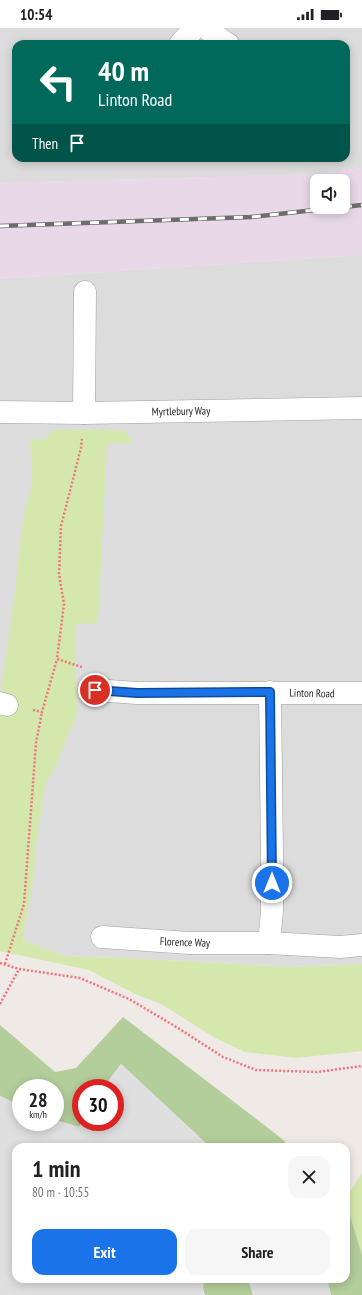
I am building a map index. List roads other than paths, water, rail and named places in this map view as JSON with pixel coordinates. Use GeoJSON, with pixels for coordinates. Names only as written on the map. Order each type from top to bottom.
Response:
{"type":"FeatureCollection","features":[{"type":"Feature","properties":{"kind":"street"},"geometry":{"type":"LineString","coordinates":[[184,40],[195,28]]}},
{"type":"Feature","properties":{"kind":"street"},"geometry":{"type":"LineString","coordinates":[[206,28],[221,40]]}},
{"type":"Feature","properties":{"kind":"street"},"geometry":{"type":"LineString","coordinates":[[84,413],[85,292]]}},
{"type":"Feature","properties":{"kind":"street","name":"Myrtlebury Way"},"geometry":{"type":"LineString","coordinates":[[0,412],[84,413],[362,408]]}},
{"type":"Feature","properties":{"kind":"street","name":"Linton Road"},"geometry":{"type":"LineString","coordinates":[[95,690],[137,693],[362,693]]}},
{"type":"Feature","properties":{"kind":"street"},"geometry":{"type":"LineString","coordinates":[[269,943],[272,911],[270,692]]}},
{"type":"Feature","properties":{"kind":"street","name":"Florence Way"},"geometry":{"type":"LineString","coordinates":[[102,937],[189,943],[269,943],[340,947],[362,945]]}},
{"type":"Feature","properties":{"kind":"railway"},"geometry":{"type":"LineString","coordinates":[[350,206],[362,205]]}},
{"type":"Feature","properties":{"kind":"railway"},"geometry":{"type":"LineString","coordinates":[[0,226],[251,217],[310,211]]}}]}
